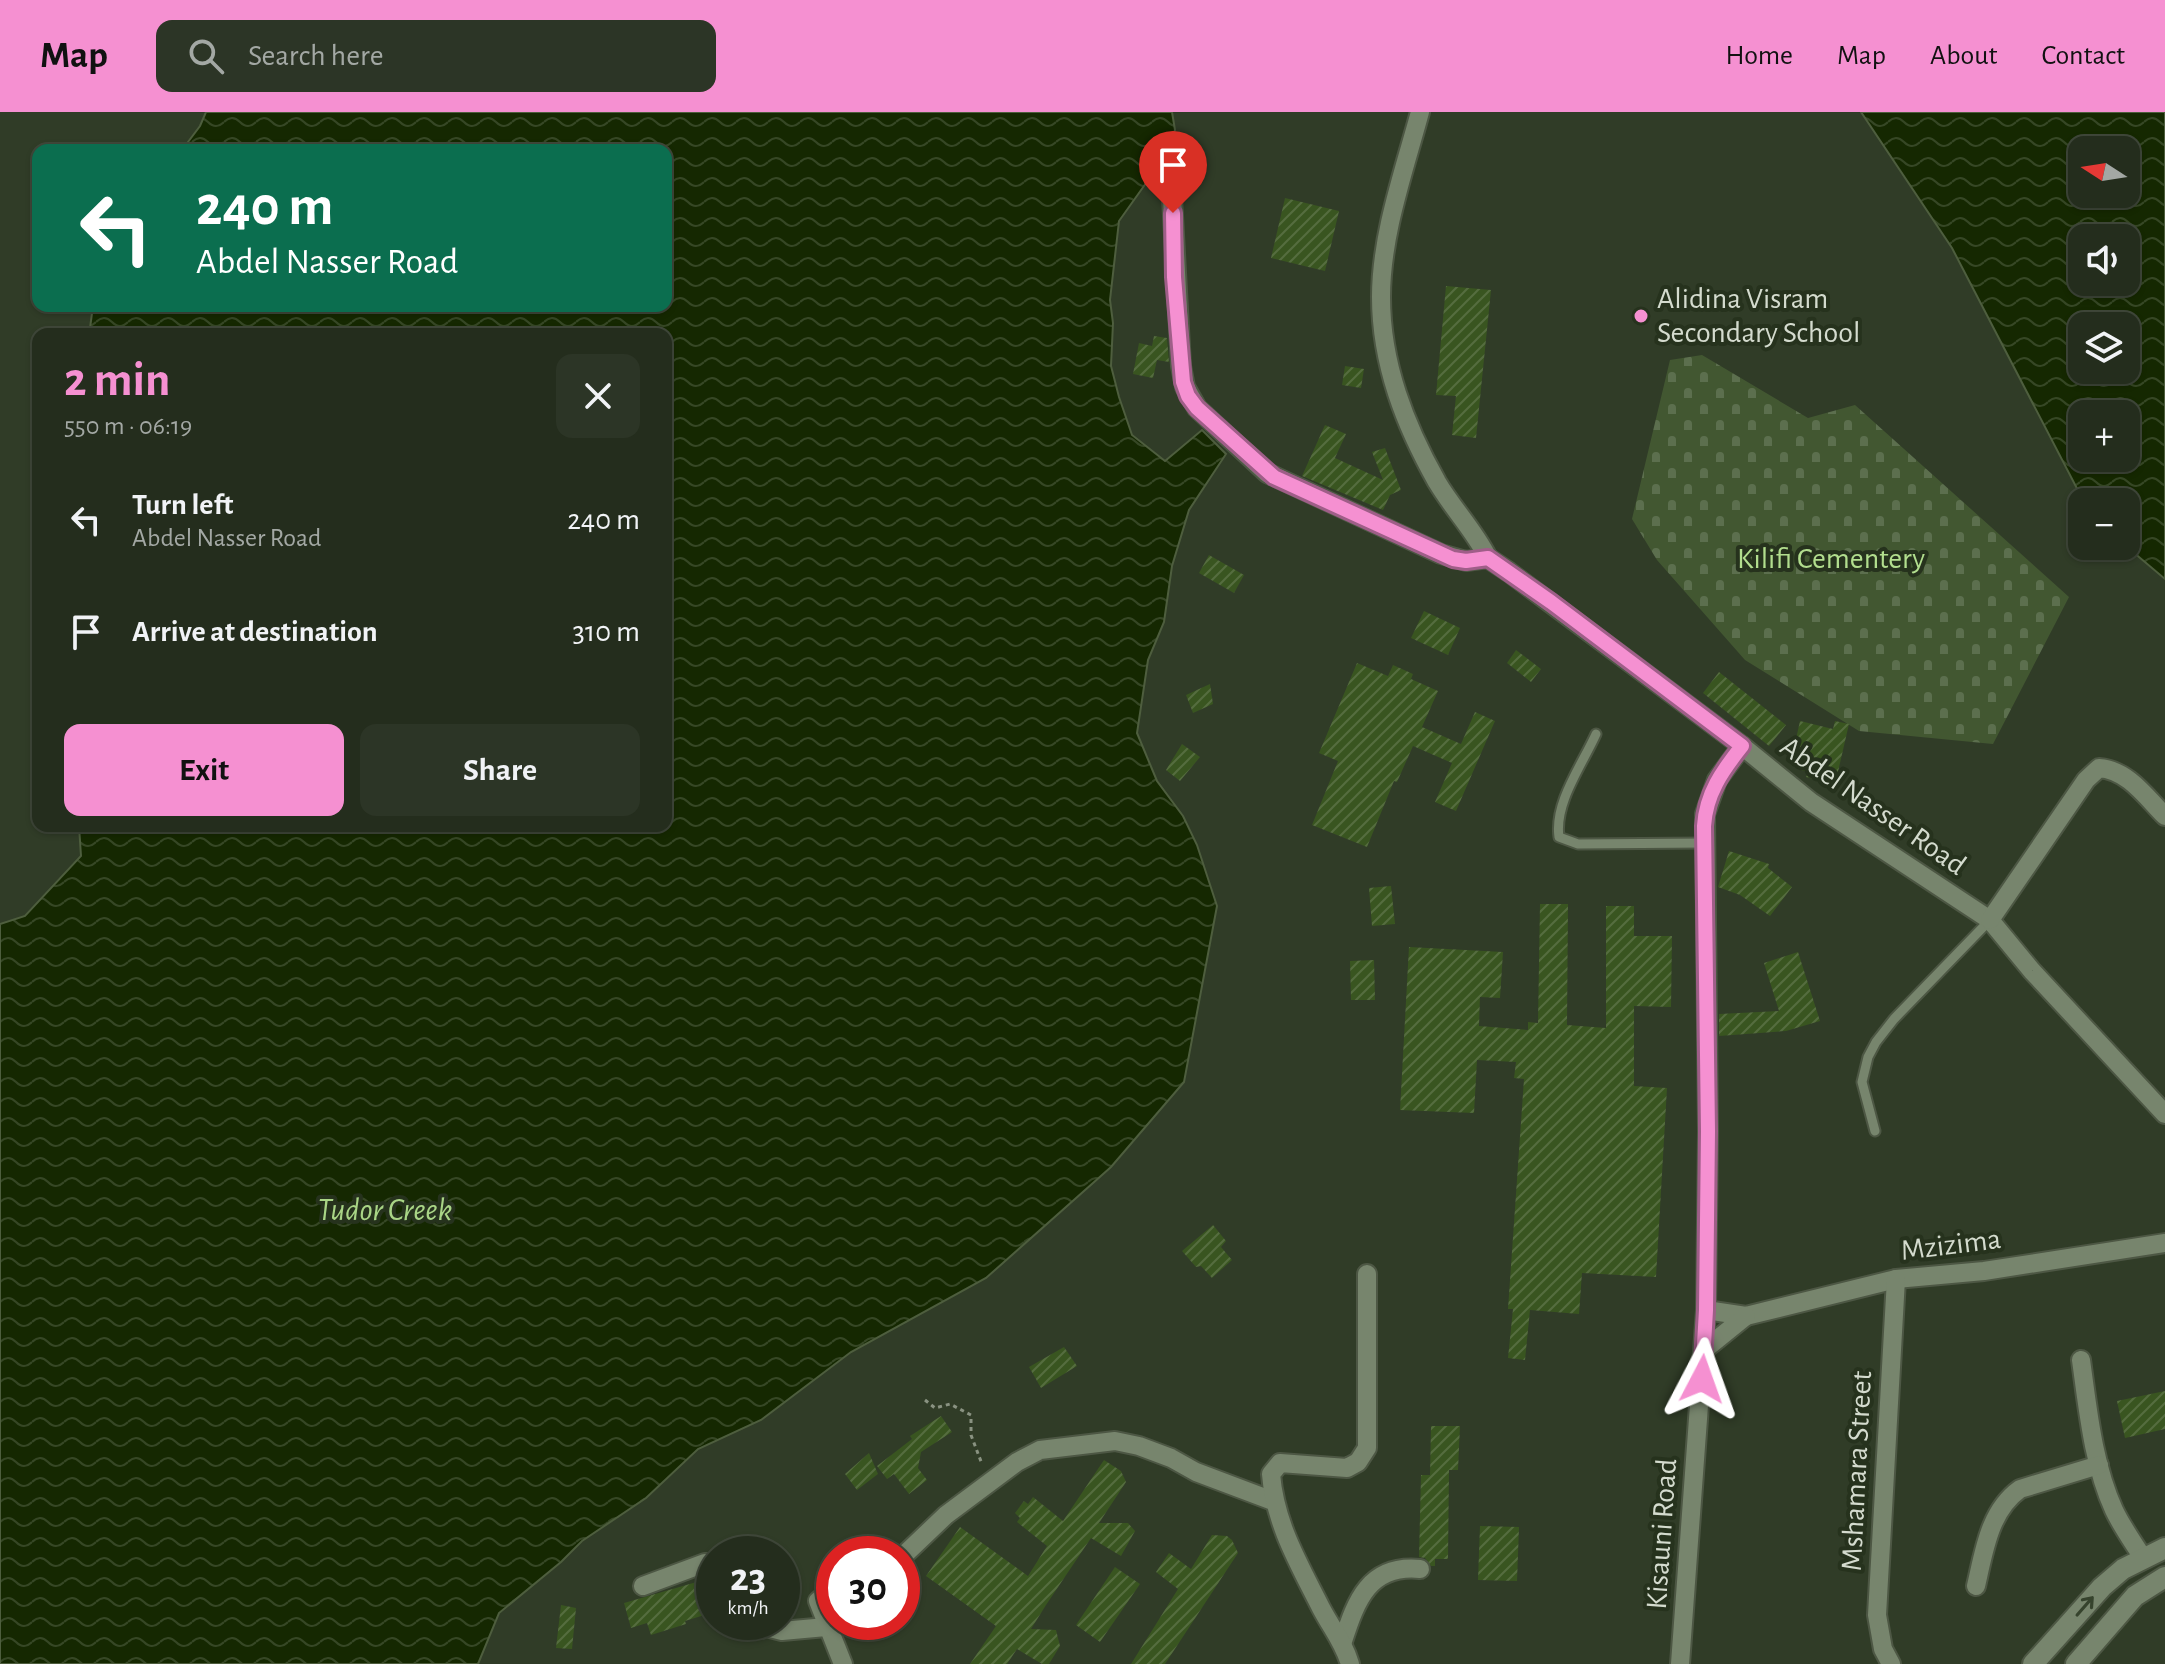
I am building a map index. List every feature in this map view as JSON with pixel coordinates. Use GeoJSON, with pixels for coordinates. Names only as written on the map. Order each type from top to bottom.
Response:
{"type":"FeatureCollection","features":[{"type":"Feature","properties":{"kind":"main road"},"geometry":{"type":"LineString","coordinates":[[2033,1664],[2102,1587],[2123,1569],[2165,1548]]}},
{"type":"Feature","properties":{"kind":"main road"},"geometry":{"type":"LineString","coordinates":[[2076,1664],[2135,1596],[2165,1577]]}},
{"type":"Feature","properties":{"kind":"street"},"geometry":{"type":"LineString","coordinates":[[1170,160],[1174,277],[1182,377],[1188,396],[1197,408],[1274,477],[1453,559],[1488,558],[1479,540],[1439,485],[1413,436],[1402,412],[1387,356],[1381,297],[1383,266],[1420,112]]}},
{"type":"Feature","properties":{"kind":"street","name":"Abdel Nasser Road"},"geometry":{"type":"LineString","coordinates":[[1488,558],[1742,746],[1811,802],[1990,920],[2032,971],[2165,1114]]}},
{"type":"Feature","properties":{"kind":"street","name":"Kisauni Road"},"geometry":{"type":"LineString","coordinates":[[1680,1664],[1706,1310],[1706,805],[1723,770],[1742,746]]}},
{"type":"Feature","properties":{"kind":"street"},"geometry":{"type":"LineString","coordinates":[[1990,920],[2086,780],[2099,768],[2115,771],[2127,778],[2165,816]]}},
{"type":"Feature","properties":{"kind":"street","name":"Mzizima"},"geometry":{"type":"LineString","coordinates":[[1746,1316],[1896,1279],[1984,1271],[2165,1243]]}},
{"type":"Feature","properties":{"kind":"street"},"geometry":{"type":"LineString","coordinates":[[1350,1664],[1343,1641],[1301,1573],[1273,1501],[1271,1474],[1280,1463],[1347,1468],[1358,1462],[1367,1448],[1367,1274]]}},
{"type":"Feature","properties":{"kind":"street","name":"Mshamara Street"},"geometry":{"type":"LineString","coordinates":[[1891,1664],[1881,1641],[1877,1615],[1896,1279]]}},
{"type":"Feature","properties":{"kind":"street"},"geometry":{"type":"LineString","coordinates":[[1706,1310],[1746,1316]]}},
{"type":"Feature","properties":{"kind":"street"},"geometry":{"type":"LineString","coordinates":[[1704,1350],[1746,1316]]}},
{"type":"Feature","properties":{"kind":"street"},"geometry":{"type":"LineString","coordinates":[[2081,1360],[2099,1465],[2115,1511],[2143,1558]]}},
{"type":"Feature","properties":{"kind":"street"},"geometry":{"type":"LineString","coordinates":[[920,1540],[946,1515],[990,1482],[1040,1450],[1115,1441],[1171,1458],[1196,1472],[1273,1501]]}},
{"type":"Feature","properties":{"kind":"street"},"geometry":{"type":"LineString","coordinates":[[1976,1586],[1997,1514],[2012,1495],[2020,1489],[2099,1465]]}},
{"type":"Feature","properties":{"kind":"street"},"geometry":{"type":"LineString","coordinates":[[643,1586],[696,1566]]}},
{"type":"Feature","properties":{"kind":"street"},"geometry":{"type":"LineString","coordinates":[[1343,1641],[1357,1601],[1374,1581],[1398,1569],[1420,1569]]}},
{"type":"Feature","properties":{"kind":"street"},"geometry":{"type":"LineString","coordinates":[[832,1640],[843,1664]]}},
{"type":"Feature","properties":{"kind":"lane"},"geometry":{"type":"LineString","coordinates":[[1596,734],[1565,800],[1557,823],[1559,837],[1578,844],[1705,843]]}},
{"type":"Feature","properties":{"kind":"lane"},"geometry":{"type":"LineString","coordinates":[[1875,1131],[1862,1082],[1876,1042],[1894,1019],[1990,920]]}},
{"type":"Feature","properties":{"kind":"path"},"geometry":{"type":"LineString","coordinates":[[925,1400],[935,1408],[950,1404],[971,1415],[971,1435],[990,1482]]}},
{"type":"Feature","properties":{"kind":"green space","name":"Kilifi Cementery"},"geometry":{"type":"Polygon","coordinates":[[[1702,355],[1808,418],[1855,405],[2069,597],[1993,744],[1859,731],[1745,660],[1657,560],[1632,519],[1670,360],[1702,355]]]}},
{"type":"Feature","properties":{"kind":"water","name":"Tudor Creek"},"geometry":{"type":"Polygon","coordinates":[[[206,112],[1172,112],[1175,130],[1166,155],[1119,221],[1110,300],[1113,323],[1111,366],[1132,435],[1165,461],[1202,430],[1226,454],[1189,510],[1172,566],[1164,622],[1148,660],[1137,733],[1157,781],[1183,816],[1197,845],[1217,906],[1184,1082],[1111,1167],[986,1278],[851,1352],[761,1420],[698,1449],[646,1498],[582,1541],[499,1613],[478,1664],[0,1664],[0,924],[25,916],[81,856],[79,832],[672,832],[672,328],[90,328],[92,312],[672,312],[672,144],[186,144],[206,112]]]}},
{"type":"Feature","properties":{"kind":"water"},"geometry":{"type":"Polygon","coordinates":[[[1861,112],[2165,112],[2165,579],[2140,558],[2140,488],[2077,488],[2068,472],[2140,472],[2140,400],[2068,400],[2068,471],[1952,248],[1861,112]]]}},
{"type":"Feature","properties":{"kind":"building"},"geometry":{"type":"Polygon","coordinates":[[[1285,198],[1339,211],[1325,271],[1271,258],[1285,198]]]}},
{"type":"Feature","properties":{"kind":"building"},"geometry":{"type":"Polygon","coordinates":[[[1446,286],[1491,290],[1476,438],[1452,435],[1456,396],[1436,395],[1446,286]]]}},
{"type":"Feature","properties":{"kind":"building"},"geometry":{"type":"Polygon","coordinates":[[[1154,336],[1167,338],[1169,362],[1157,360],[1153,378],[1133,374],[1139,343],[1152,346],[1154,336]]]}},
{"type":"Feature","properties":{"kind":"building"},"geometry":{"type":"Polygon","coordinates":[[[1345,366],[1364,369],[1361,388],[1342,385],[1345,366]]]}},
{"type":"Feature","properties":{"kind":"building"},"geometry":{"type":"Polygon","coordinates":[[[1325,425],[1346,434],[1335,458],[1383,480],[1372,452],[1385,448],[1401,490],[1390,495],[1383,510],[1302,476],[1325,425]]]}},
{"type":"Feature","properties":{"kind":"building"},"geometry":{"type":"Polygon","coordinates":[[[1209,555],[1244,575],[1234,593],[1199,573],[1209,555]]]}},
{"type":"Feature","properties":{"kind":"building"},"geometry":{"type":"Polygon","coordinates":[[[1424,611],[1460,628],[1448,655],[1411,638],[1424,611]]]}},
{"type":"Feature","properties":{"kind":"building"},"geometry":{"type":"Polygon","coordinates":[[[1516,650],[1541,669],[1531,682],[1507,663],[1516,650]]]}},
{"type":"Feature","properties":{"kind":"building"},"geometry":{"type":"Polygon","coordinates":[[[1357,663],[1388,676],[1393,665],[1413,674],[1411,679],[1438,691],[1422,727],[1461,744],[1475,712],[1495,721],[1456,811],[1435,802],[1452,763],[1413,746],[1397,782],[1394,781],[1367,847],[1312,825],[1338,761],[1319,753],[1357,663]]]}},
{"type":"Feature","properties":{"kind":"building"},"geometry":{"type":"Polygon","coordinates":[[[1719,672],[1786,725],[1769,746],[1703,693],[1719,672]]]}},
{"type":"Feature","properties":{"kind":"building"},"geometry":{"type":"Polygon","coordinates":[[[1210,684],[1213,704],[1193,713],[1186,695],[1210,684]]]}},
{"type":"Feature","properties":{"kind":"building"},"geometry":{"type":"Polygon","coordinates":[[[1800,721],[1833,729],[1835,721],[1849,724],[1837,776],[1832,775],[1830,783],[1806,777],[1808,772],[1801,770],[1803,760],[1792,757],[1800,721]]]}},
{"type":"Feature","properties":{"kind":"building"},"geometry":{"type":"Polygon","coordinates":[[[1182,744],[1200,757],[1180,781],[1166,770],[1182,744]]]}},
{"type":"Feature","properties":{"kind":"building"},"geometry":{"type":"Polygon","coordinates":[[[1729,851],[1769,864],[1768,868],[1792,887],[1770,916],[1740,895],[1718,887],[1729,851]]]}},
{"type":"Feature","properties":{"kind":"building"},"geometry":{"type":"Polygon","coordinates":[[[1391,886],[1395,924],[1372,926],[1369,888],[1391,886]]]}},
{"type":"Feature","properties":{"kind":"building"},"geometry":{"type":"Polygon","coordinates":[[[1540,904],[1568,904],[1567,1025],[1606,1028],[1606,906],[1634,906],[1634,936],[1672,936],[1671,1007],[1634,1006],[1634,1086],[1667,1088],[1656,1277],[1582,1273],[1579,1314],[1530,1310],[1525,1360],[1508,1358],[1513,1309],[1508,1309],[1524,1079],[1514,1078],[1516,1062],[1477,1060],[1474,1113],[1400,1110],[1409,947],[1503,952],[1500,998],[1480,997],[1479,1026],[1528,1030],[1528,1022],[1538,1023],[1540,904]]]}},
{"type":"Feature","properties":{"kind":"building"},"geometry":{"type":"Polygon","coordinates":[[[1798,952],[1820,1021],[1786,1031],[1719,1036],[1719,1014],[1779,1011],[1764,963],[1798,952]]]}},
{"type":"Feature","properties":{"kind":"building"},"geometry":{"type":"Polygon","coordinates":[[[1374,960],[1375,1000],[1351,1000],[1350,961],[1374,960]]]}},
{"type":"Feature","properties":{"kind":"building"},"geometry":{"type":"Polygon","coordinates":[[[1213,1225],[1226,1241],[1221,1247],[1232,1260],[1212,1278],[1201,1266],[1196,1267],[1182,1251],[1213,1225]]]}},
{"type":"Feature","properties":{"kind":"building"},"geometry":{"type":"Polygon","coordinates":[[[1064,1347],[1077,1366],[1041,1388],[1029,1367],[1064,1347]]]}},
{"type":"Feature","properties":{"kind":"building"},"geometry":{"type":"Polygon","coordinates":[[[2165,1391],[2165,1429],[2125,1438],[2117,1401],[2165,1391]]]}},
{"type":"Feature","properties":{"kind":"building"},"geometry":{"type":"Polygon","coordinates":[[[941,1416],[952,1432],[921,1452],[918,1468],[927,1480],[909,1494],[894,1474],[887,1479],[877,1466],[912,1439],[910,1436],[941,1416]]]}},
{"type":"Feature","properties":{"kind":"building"},"geometry":{"type":"Polygon","coordinates":[[[1431,1426],[1460,1426],[1458,1470],[1449,1470],[1448,1559],[1435,1559],[1435,1566],[1419,1557],[1421,1475],[1430,1475],[1431,1426]]]}},
{"type":"Feature","properties":{"kind":"building"},"geometry":{"type":"Polygon","coordinates":[[[869,1453],[878,1474],[857,1490],[845,1474],[869,1453]]]}},
{"type":"Feature","properties":{"kind":"building"},"geometry":{"type":"Polygon","coordinates":[[[1104,1460],[1121,1471],[1126,1482],[1099,1523],[1128,1523],[1135,1531],[1121,1556],[1091,1538],[1046,1605],[1031,1629],[1056,1630],[1060,1646],[1049,1664],[1042,1664],[1017,1649],[1007,1664],[970,1664],[996,1626],[926,1576],[960,1527],[1028,1576],[1047,1546],[1017,1522],[1020,1518],[1015,1513],[1024,1501],[1028,1504],[1033,1497],[1063,1521],[1104,1460]]]}},
{"type":"Feature","properties":{"kind":"building"},"geometry":{"type":"Polygon","coordinates":[[[1480,1526],[1519,1527],[1517,1581],[1478,1580],[1480,1526]]]}},
{"type":"Feature","properties":{"kind":"building"},"geometry":{"type":"Polygon","coordinates":[[[1212,1535],[1227,1536],[1238,1553],[1165,1664],[1131,1664],[1178,1589],[1156,1572],[1169,1553],[1191,1569],[1212,1535]]]}},
{"type":"Feature","properties":{"kind":"building"},"geometry":{"type":"Polygon","coordinates":[[[1115,1567],[1140,1584],[1100,1642],[1076,1625],[1115,1567]]]}},
{"type":"Feature","properties":{"kind":"building"},"geometry":{"type":"Polygon","coordinates":[[[696,1582],[696,1618],[651,1635],[647,1623],[631,1628],[624,1603],[696,1582]]]}},
{"type":"Feature","properties":{"kind":"building"},"geometry":{"type":"Polygon","coordinates":[[[561,1605],[576,1608],[572,1649],[556,1648],[561,1605]]]}},
{"type":"Feature","properties":{"kind":"place","name":"Alidina Visram Secondary School"},"geometry":{"type":"Point","coordinates":[1641,316]}},
{"type":"Feature","properties":{"kind":"route"},"geometry":{"type":"LineString","coordinates":[[1173,213],[1174,277],[1183,382],[1188,396],[1213,423],[1274,477],[1453,559],[1488,558],[1742,746],[1711,792],[1704,826],[1708,1131],[1702,1379]]}}]}
